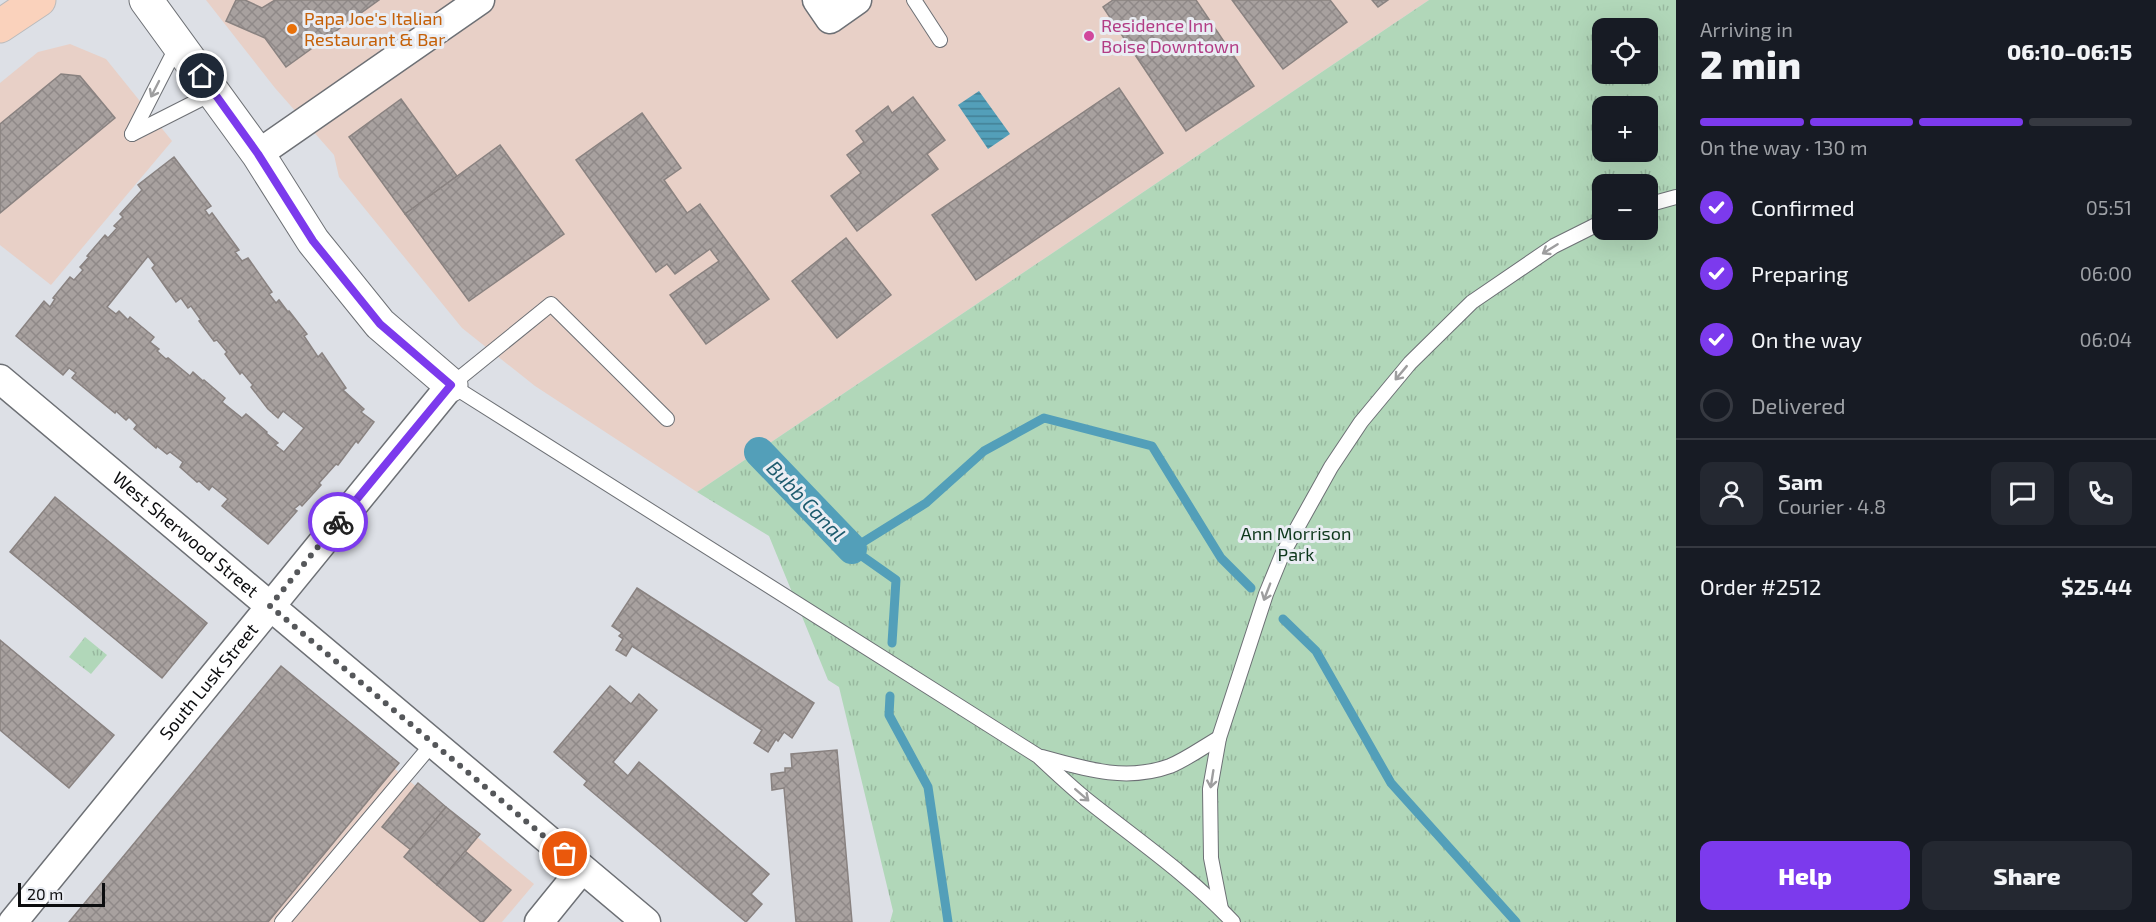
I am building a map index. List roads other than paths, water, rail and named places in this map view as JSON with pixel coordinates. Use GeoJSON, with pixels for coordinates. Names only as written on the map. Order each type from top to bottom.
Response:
{"type":"FeatureCollection","features":[{"type":"Feature","properties":{"kind":"main road"},"geometry":{"type":"LineString","coordinates":[[0,26],[39,0]]}},
{"type":"Feature","properties":{"kind":"street"},"geometry":{"type":"LineString","coordinates":[[146,0],[258,154],[313,241],[380,324],[451,385]]}},
{"type":"Feature","properties":{"kind":"street"},"geometry":{"type":"LineString","coordinates":[[258,154],[480,0]]}},
{"type":"Feature","properties":{"kind":"street"},"geometry":{"type":"LineString","coordinates":[[823,9],[857,0]]}},
{"type":"Feature","properties":{"kind":"street","name":"West Sherwood Street"},"geometry":{"type":"LineString","coordinates":[[0,380],[646,922]]}},
{"type":"Feature","properties":{"kind":"street","name":"South Lusk Street"},"geometry":{"type":"LineString","coordinates":[[13,922],[451,385]]}},
{"type":"Feature","properties":{"kind":"street"},"geometry":{"type":"LineString","coordinates":[[539,922],[582,869]]}},
{"type":"Feature","properties":{"kind":"street"},"geometry":{"type":"LineString","coordinates":[[0,917],[6,922]]}},
{"type":"Feature","properties":{"kind":"lane"},"geometry":{"type":"LineString","coordinates":[[914,0],[940,40]]}},
{"type":"Feature","properties":{"kind":"lane"},"geometry":{"type":"LineString","coordinates":[[178,44],[132,135],[213,93]]}},
{"type":"Feature","properties":{"kind":"lane"},"geometry":{"type":"LineString","coordinates":[[1658,203],[1676,197]]}},
{"type":"Feature","properties":{"kind":"lane"},"geometry":{"type":"LineString","coordinates":[[1221,909],[1211,858],[1210,789],[1219,738],[1282,555],[1331,467],[1361,422],[1410,363],[1472,302],[1554,246],[1592,227]]}},
{"type":"Feature","properties":{"kind":"lane"},"geometry":{"type":"LineString","coordinates":[[667,419],[551,304],[451,385],[1038,756],[1085,798],[1152,850],[1233,922]]}},
{"type":"Feature","properties":{"kind":"lane"},"geometry":{"type":"LineString","coordinates":[[1038,756],[1094,772],[1128,775],[1170,766],[1219,738]]}},
{"type":"Feature","properties":{"kind":"lane"},"geometry":{"type":"LineString","coordinates":[[282,922],[433,743]]}},
{"type":"Feature","properties":{"kind":"water"},"geometry":{"type":"Polygon","coordinates":[[[979,91],[1010,134],[988,149],[958,105],[979,91]]]}},
{"type":"Feature","properties":{"kind":"waterway"},"geometry":{"type":"LineString","coordinates":[[892,643],[896,580],[852,549],[926,503],[984,451],[1044,418],[1152,446],[1221,558],[1251,588]]}},
{"type":"Feature","properties":{"kind":"waterway","name":"Bubb Canal"},"geometry":{"type":"LineString","coordinates":[[759,452],[852,549]]}},
{"type":"Feature","properties":{"kind":"waterway"},"geometry":{"type":"LineString","coordinates":[[1283,619],[1316,651],[1391,783],[1516,922]]}},
{"type":"Feature","properties":{"kind":"waterway"},"geometry":{"type":"LineString","coordinates":[[890,696],[889,715],[928,787],[948,922]]}},
{"type":"Feature","properties":{"kind":"place","name":"Papa Joe's Italian Restaurant & Bar"},"geometry":{"type":"Point","coordinates":[292,29]}},
{"type":"Feature","properties":{"kind":"place","name":"Residence Inn Boise Downtown"},"geometry":{"type":"Point","coordinates":[1089,36]}},
{"type":"Feature","properties":{"kind":"park label","name":"Ann Morrison Park"},"geometry":{"type":"Point","coordinates":[1296,544]}}]}
